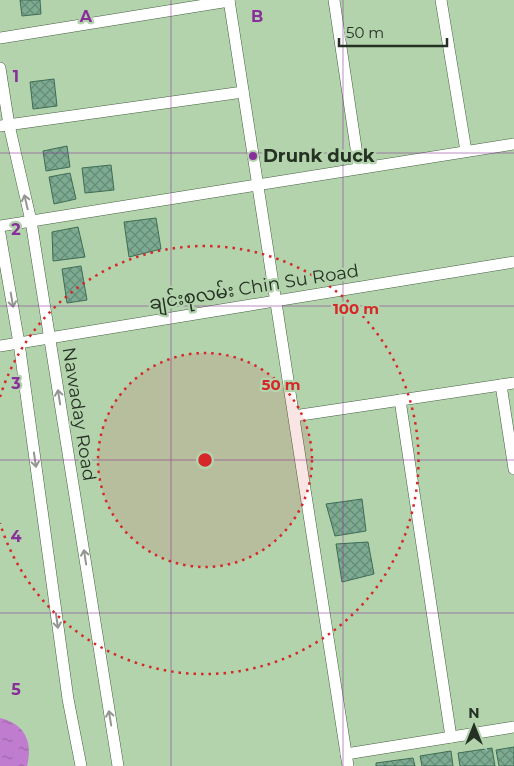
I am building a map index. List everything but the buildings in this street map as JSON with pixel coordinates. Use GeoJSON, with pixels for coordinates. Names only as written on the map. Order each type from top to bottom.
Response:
{"type":"FeatureCollection","features":[{"type":"Feature","properties":{"kind":"street"},"geometry":{"type":"LineString","coordinates":[[334,0],[359,168]]}},
{"type":"Feature","properties":{"kind":"street"},"geometry":{"type":"LineString","coordinates":[[441,0],[466,152]]}},
{"type":"Feature","properties":{"kind":"street"},"geometry":{"type":"LineString","coordinates":[[0,38],[229,1],[348,766]]}},
{"type":"Feature","properties":{"kind":"street","name":"Nawaday Road"},"geometry":{"type":"LineString","coordinates":[[0,68],[5,126],[31,221],[118,766]]}},
{"type":"Feature","properties":{"kind":"street"},"geometry":{"type":"LineString","coordinates":[[5,126],[243,92]]}},
{"type":"Feature","properties":{"kind":"street"},"geometry":{"type":"LineString","coordinates":[[0,226],[514,144]]}},
{"type":"Feature","properties":{"kind":"street"},"geometry":{"type":"LineString","coordinates":[[0,234],[19,343],[68,699],[81,766]]}},
{"type":"Feature","properties":{"kind":"street","name":"ချင်းစုလမ်း Chin Su Road"},"geometry":{"type":"LineString","coordinates":[[0,346],[514,262]]}},
{"type":"Feature","properties":{"kind":"street"},"geometry":{"type":"LineString","coordinates":[[294,416],[514,383]]}},
{"type":"Feature","properties":{"kind":"street"},"geometry":{"type":"LineString","coordinates":[[501,385],[514,469]]}},
{"type":"Feature","properties":{"kind":"street"},"geometry":{"type":"LineString","coordinates":[[400,400],[451,737]]}},
{"type":"Feature","properties":{"kind":"street"},"geometry":{"type":"LineString","coordinates":[[346,754],[514,727]]}},
{"type":"Feature","properties":{"kind":"water"},"geometry":{"type":"Polygon","coordinates":[[[0,718],[16,725],[25,735],[29,749],[27,766],[0,766],[0,718]]]}},
{"type":"Feature","properties":{"kind":"place","name":"Drunk duck"},"geometry":{"type":"Point","coordinates":[253,156]}}]}
